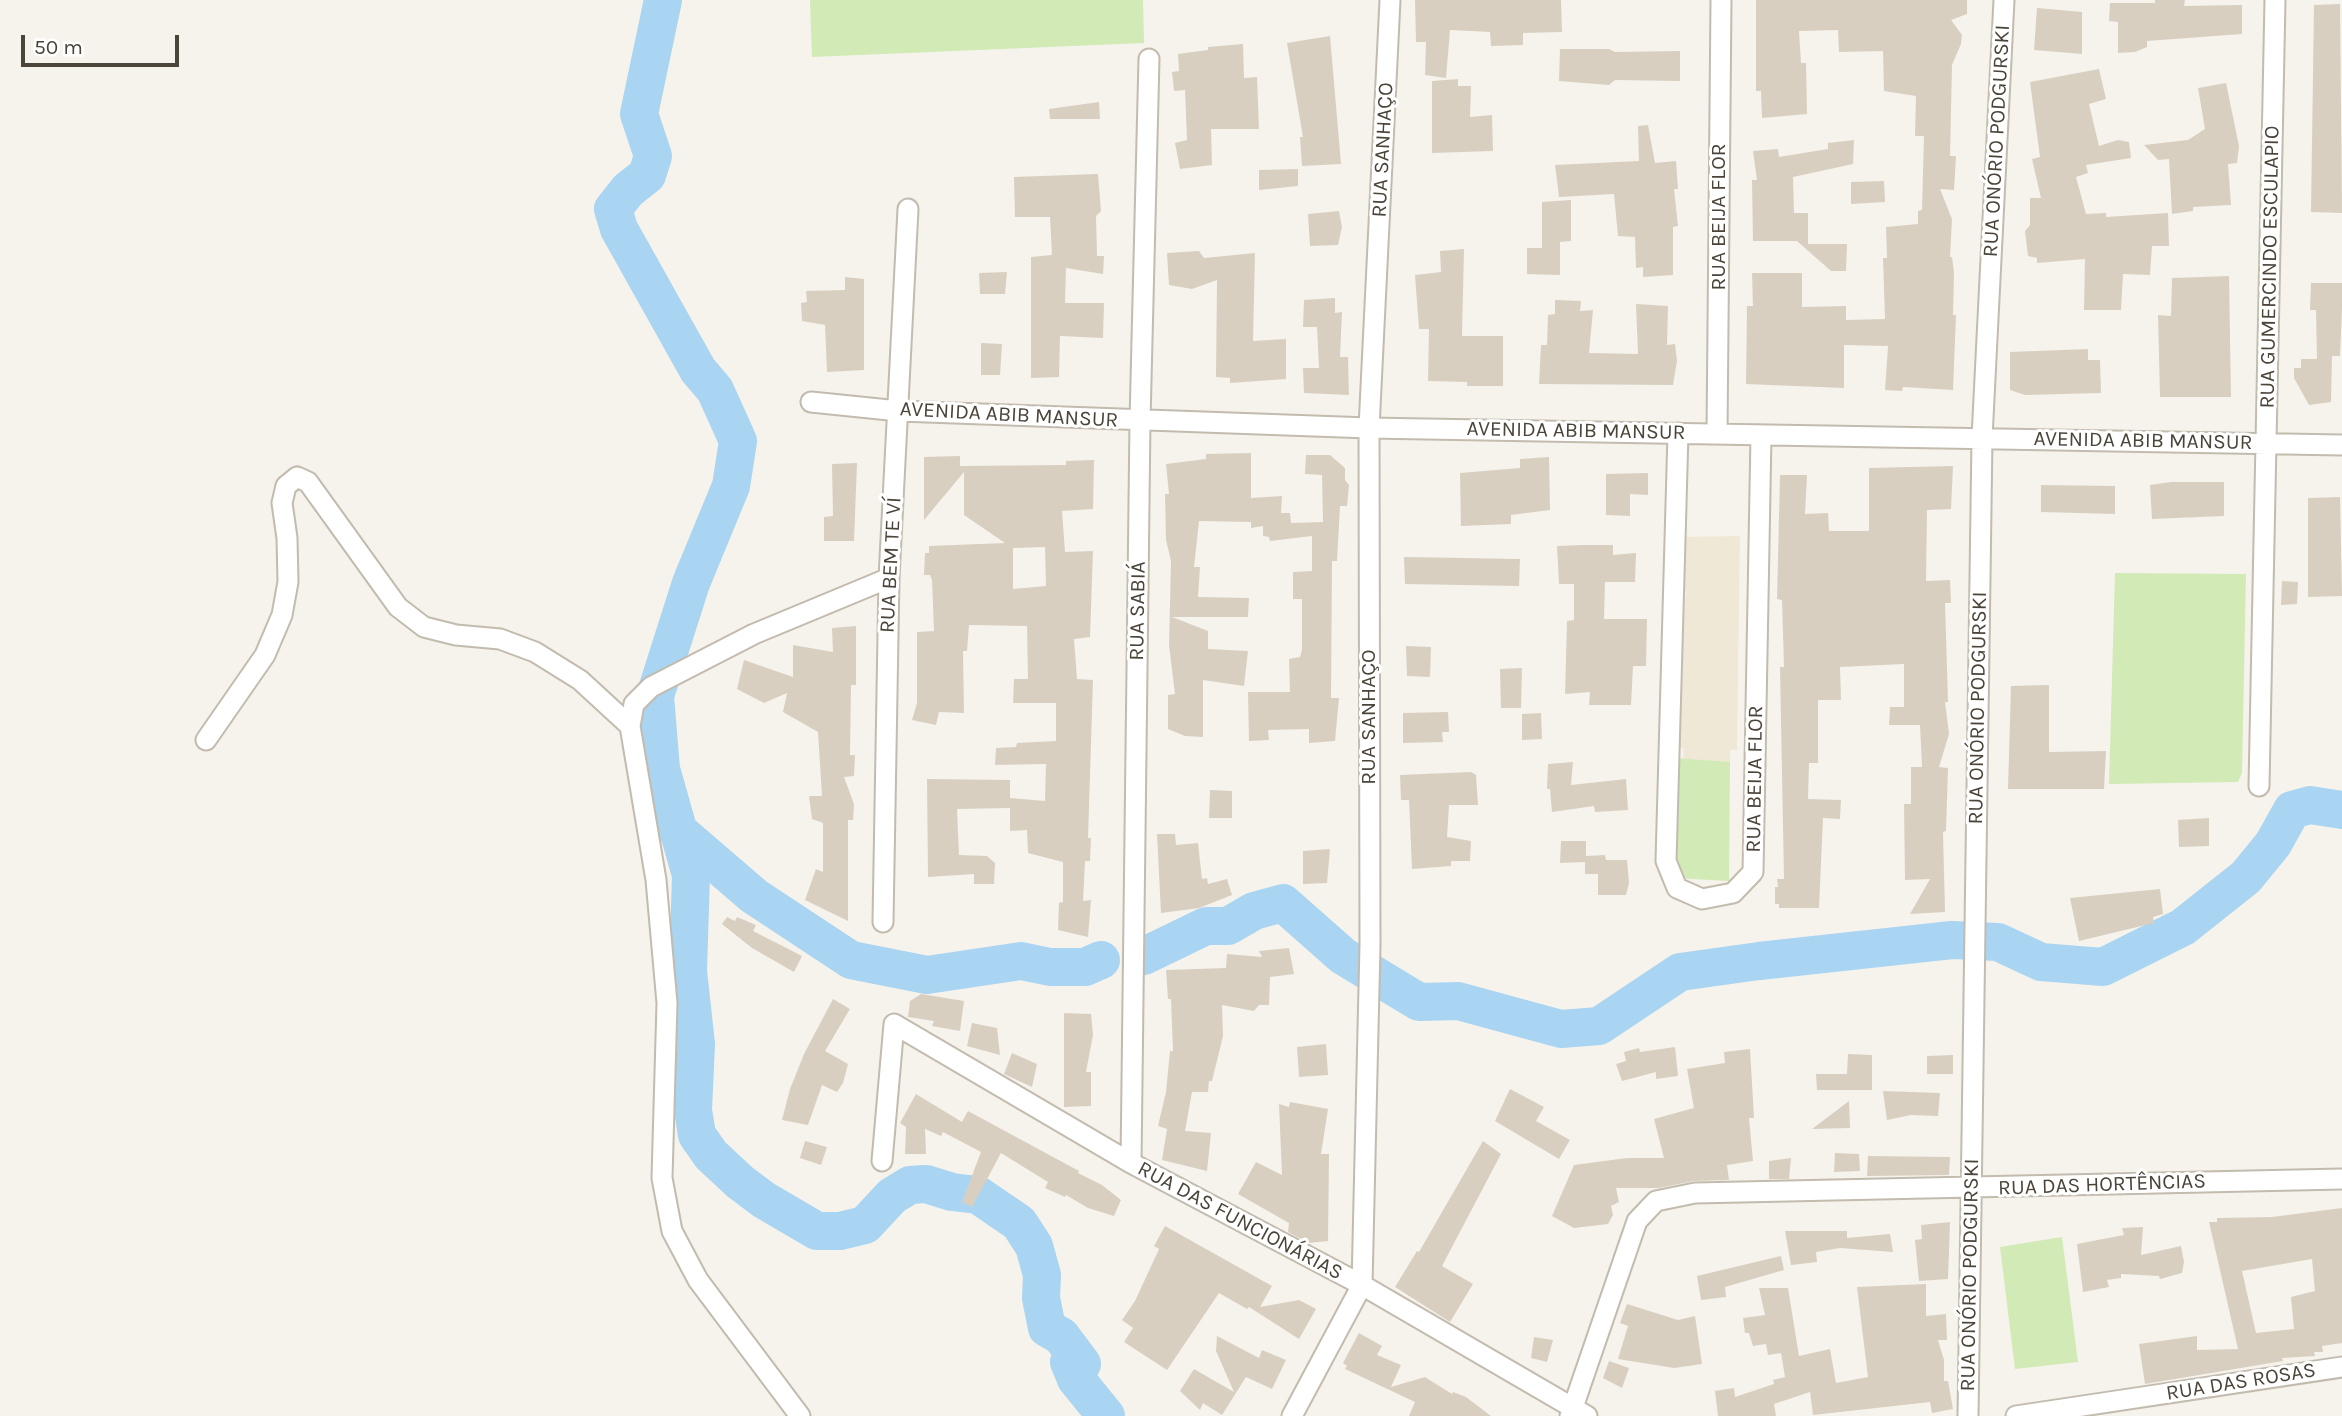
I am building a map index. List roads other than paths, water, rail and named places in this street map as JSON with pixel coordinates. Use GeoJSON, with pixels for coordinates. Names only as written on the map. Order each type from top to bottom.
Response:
{"type":"FeatureCollection","features":[{"type":"Feature","properties":{"kind":"street","name":"RUA SANHAÇO"},"geometry":{"type":"LineString","coordinates":[[1292,1416],[1362,1285],[1370,944],[1369,428],[1390,0]]}},
{"type":"Feature","properties":{"kind":"street","name":"RUA BEIJA FLOR"},"geometry":{"type":"LineString","coordinates":[[1717,434],[1721,0]]}},
{"type":"Feature","properties":{"kind":"street","name":"RUA ONÓRIO PODGURSKI"},"geometry":{"type":"LineString","coordinates":[[1968,1416],[1982,438],[2004,0]]}},
{"type":"Feature","properties":{"kind":"street","name":"RUA GUMERCINDO ESCULAPIO"},"geometry":{"type":"LineString","coordinates":[[2259,786],[2275,0]]}},
{"type":"Feature","properties":{"kind":"street","name":"RUA SABIÁ"},"geometry":{"type":"LineString","coordinates":[[1131,1163],[1140,421],[1149,59]]}},
{"type":"Feature","properties":{"kind":"street","name":"RUA BEM TE VÍ"},"geometry":{"type":"LineString","coordinates":[[883,922],[889,578],[908,209]]}},
{"type":"Feature","properties":{"kind":"street","name":"AVENIDA ABIB MANSUR"},"geometry":{"type":"LineString","coordinates":[[811,402],[899,411],[1369,428],[2342,445]]}},
{"type":"Feature","properties":{"kind":"street","name":"RUA BEIJA FLOR"},"geometry":{"type":"LineString","coordinates":[[1678,433],[1666,861],[1677,888],[1702,899],[1733,892],[1753,872],[1761,435]]}},
{"type":"Feature","properties":{"kind":"street"},"geometry":{"type":"LineString","coordinates":[[206,740],[265,655],[282,615],[288,582],[287,538],[282,502],[286,486],[297,477],[308,482],[398,607],[424,627],[456,635],[500,639],[535,652],[580,680],[630,726]]}},
{"type":"Feature","properties":{"kind":"street"},"geometry":{"type":"LineString","coordinates":[[800,1416],[698,1280],[673,1231],[662,1178],[667,1003],[656,880],[630,726],[634,704],[651,687],[754,634],[889,578]]}},
{"type":"Feature","properties":{"kind":"street","name":"RUA DAS FUNCIONÁRIAS"},"geometry":{"type":"LineString","coordinates":[[882,1161],[894,1024],[1131,1163],[1362,1285],[1577,1414]]}},
{"type":"Feature","properties":{"kind":"street","name":"RUA DAS HORTÊNCIAS"},"geometry":{"type":"LineString","coordinates":[[1577,1414],[1637,1221],[1656,1201],[1695,1193],[2342,1179]]}},
{"type":"Feature","properties":{"kind":"street","name":"RUA DAS ROSAS"},"geometry":{"type":"LineString","coordinates":[[2016,1416],[2342,1367]]}},
{"type":"Feature","properties":{"kind":"waterway"},"geometry":{"type":"LineString","coordinates":[[663,0],[639,114],[653,156],[647,175],[628,190],[613,209],[619,229],[698,370],[715,390],[738,441],[731,486],[691,583],[655,696],[661,769],[691,875],[688,971],[696,1044],[693,1110],[697,1135],[711,1155],[740,1182],[764,1200],[817,1231],[840,1231],[865,1225],[892,1196],[910,1185],[926,1184],[952,1192],[978,1195],[1019,1223],[1034,1246],[1042,1275],[1041,1298],[1047,1328],[1061,1336],[1082,1364],[1069,1362],[1076,1379],[1106,1416]]}},
{"type":"Feature","properties":{"kind":"waterway"},"geometry":{"type":"LineString","coordinates":[[1144,956],[1206,926],[1228,926],[1254,911],[1283,903],[1343,956],[1419,1002],[1458,1001],[1561,1029],[1599,1026],[1680,972],[1759,961],[1952,940],[1998,942],[2041,962],[2103,967],[2183,927],[2246,877],[2273,844],[2292,810],[2310,805],[2342,810]]}},
{"type":"Feature","properties":{"kind":"waterway"},"geometry":{"type":"LineString","coordinates":[[675,828],[754,896],[851,960],[927,975],[1021,961],[1050,967],[1085,967],[1101,960]]}}]}
